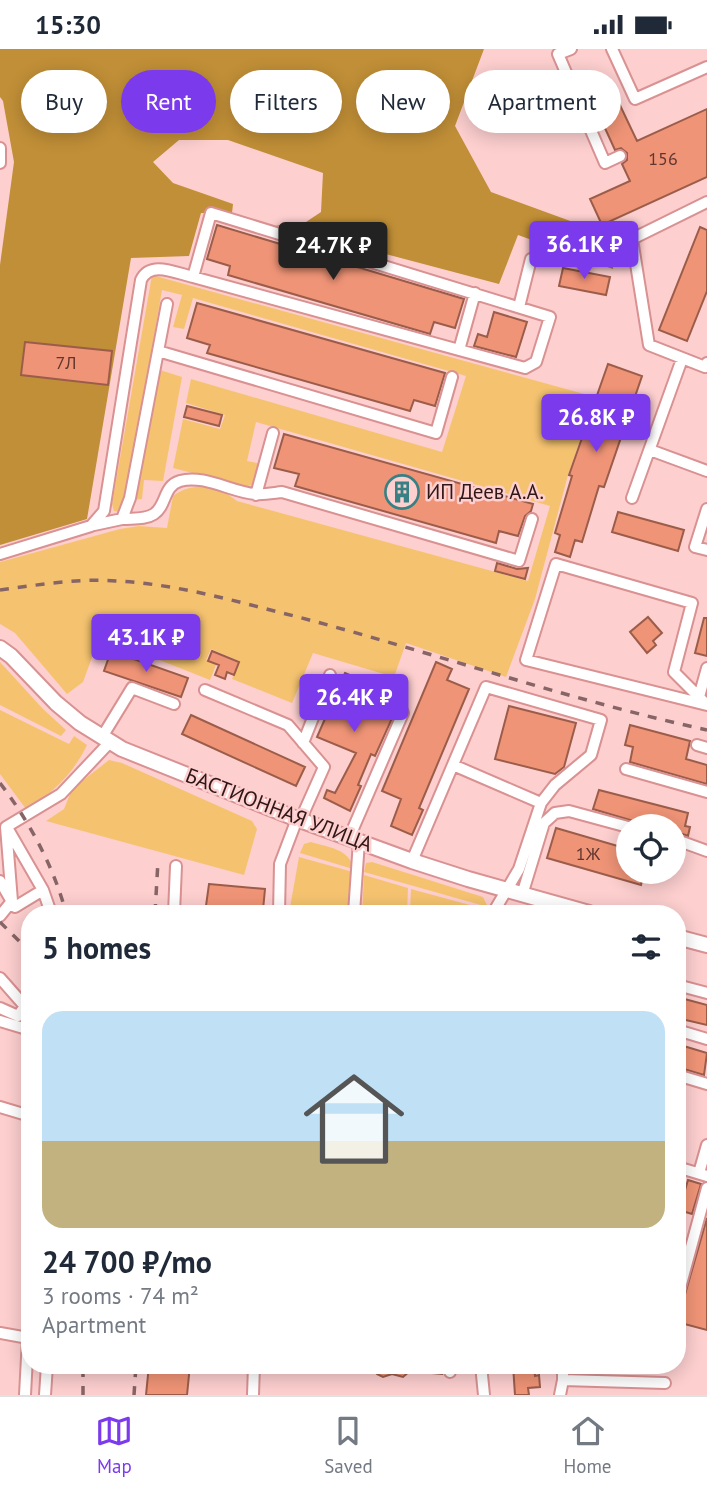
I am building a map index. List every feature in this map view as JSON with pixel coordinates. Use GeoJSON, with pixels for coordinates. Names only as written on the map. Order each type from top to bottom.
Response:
{"type":"FeatureCollection","features":[{"type":"Feature","properties":{"kind":"main road","name":"БАСТИОННАЯ УЛИЦА"},"geometry":{"type":"LineString","coordinates":[[0,648],[56,703],[106,740],[299,820],[412,861],[559,905]]}},
{"type":"Feature","properties":{"kind":"main road"},"geometry":{"type":"LineString","coordinates":[[686,939],[707,945]]}},
{"type":"Feature","properties":{"kind":"street"},"geometry":{"type":"LineString","coordinates":[[571,49],[558,54],[605,163],[621,156]]}},
{"type":"Feature","properties":{"kind":"street"},"geometry":{"type":"LineString","coordinates":[[612,49],[635,99],[707,67]]}},
{"type":"Feature","properties":{"kind":"street"},"geometry":{"type":"LineString","coordinates":[[0,148],[0,163]]}},
{"type":"Feature","properties":{"kind":"street"},"geometry":{"type":"LineString","coordinates":[[707,202],[632,239],[649,345],[705,367],[707,363]]}},
{"type":"Feature","properties":{"kind":"street"},"geometry":{"type":"LineString","coordinates":[[91,526],[101,517],[107,503],[141,280],[147,271],[154,268],[193,277],[525,368],[536,362],[551,317],[211,213],[193,277]]}},
{"type":"Feature","properties":{"kind":"street"},"geometry":{"type":"LineString","coordinates":[[519,307],[531,259]]}},
{"type":"Feature","properties":{"kind":"street"},"geometry":{"type":"LineString","coordinates":[[459,350],[475,293]]}},
{"type":"Feature","properties":{"kind":"street"},"geometry":{"type":"LineString","coordinates":[[122,519],[130,498],[167,304]]}},
{"type":"Feature","properties":{"kind":"street"},"geometry":{"type":"LineString","coordinates":[[158,351],[436,433],[452,377]]}},
{"type":"Feature","properties":{"kind":"street"},"geometry":{"type":"LineString","coordinates":[[632,498],[682,359]]}},
{"type":"Feature","properties":{"kind":"street"},"geometry":{"type":"LineString","coordinates":[[256,495],[273,433]]}},
{"type":"Feature","properties":{"kind":"street"},"geometry":{"type":"LineString","coordinates":[[650,450],[707,471]]}},
{"type":"Feature","properties":{"kind":"street"},"geometry":{"type":"LineString","coordinates":[[0,554],[91,526],[154,514],[161,506],[168,488],[180,481],[200,481],[256,495],[282,492],[519,561],[532,519]]}},
{"type":"Feature","properties":{"kind":"street"},"geometry":{"type":"LineString","coordinates":[[707,509],[695,547],[707,550]]}},
{"type":"Feature","properties":{"kind":"street"},"geometry":{"type":"LineString","coordinates":[[556,564],[692,603],[674,671],[704,702],[526,660],[556,564]]}},
{"type":"Feature","properties":{"kind":"street"},"geometry":{"type":"LineString","coordinates":[[704,702],[707,668]]}},
{"type":"Feature","properties":{"kind":"street"},"geometry":{"type":"LineString","coordinates":[[303,743],[330,675]]}},
{"type":"Feature","properties":{"kind":"street"},"geometry":{"type":"LineString","coordinates":[[412,861],[486,687],[601,720],[591,755],[555,785],[541,803],[519,869],[498,905]]}},
{"type":"Feature","properties":{"kind":"street"},"geometry":{"type":"LineString","coordinates":[[3,829],[61,794],[106,740],[132,688],[174,704]]}},
{"type":"Feature","properties":{"kind":"street"},"geometry":{"type":"LineString","coordinates":[[205,690],[288,725],[324,767],[280,864],[279,905]]}},
{"type":"Feature","properties":{"kind":"street"},"geometry":{"type":"LineString","coordinates":[[354,905],[354,839],[403,713],[394,692]]}},
{"type":"Feature","properties":{"kind":"street"},"geometry":{"type":"LineString","coordinates":[[453,765],[541,803]]}},
{"type":"Feature","properties":{"kind":"street"},"geometry":{"type":"LineString","coordinates":[[626,769],[707,792]]}},
{"type":"Feature","properties":{"kind":"street"},"geometry":{"type":"LineString","coordinates":[[522,895],[544,823],[555,813],[569,811],[616,824]]}},
{"type":"Feature","properties":{"kind":"street"},"geometry":{"type":"LineString","coordinates":[[3,829],[43,890],[48,905]]}},
{"type":"Feature","properties":{"kind":"street"},"geometry":{"type":"LineString","coordinates":[[0,916],[12,901],[3,829]]}},
{"type":"Feature","properties":{"kind":"street"},"geometry":{"type":"LineString","coordinates":[[686,843],[707,851]]}},
{"type":"Feature","properties":{"kind":"street"},"geometry":{"type":"LineString","coordinates":[[174,905],[176,866]]}},
{"type":"Feature","properties":{"kind":"street"},"geometry":{"type":"LineString","coordinates":[[0,881],[15,907],[43,890]]}},
{"type":"Feature","properties":{"kind":"street"},"geometry":{"type":"LineString","coordinates":[[0,978],[21,1002]]}},
{"type":"Feature","properties":{"kind":"street"},"geometry":{"type":"LineString","coordinates":[[686,987],[707,993]]}},
{"type":"Feature","properties":{"kind":"street"},"geometry":{"type":"LineString","coordinates":[[0,1008],[18,1016],[21,1014]]}},
{"type":"Feature","properties":{"kind":"street"},"geometry":{"type":"LineString","coordinates":[[0,1021],[21,1027]]}},
{"type":"Feature","properties":{"kind":"street"},"geometry":{"type":"LineString","coordinates":[[686,1033],[707,1039]]}},
{"type":"Feature","properties":{"kind":"street"},"geometry":{"type":"LineString","coordinates":[[686,1078],[707,1084]]}},
{"type":"Feature","properties":{"kind":"street"},"geometry":{"type":"LineString","coordinates":[[0,1107],[21,1113]]}},
{"type":"Feature","properties":{"kind":"street"},"geometry":{"type":"LineString","coordinates":[[686,1170],[703,1175],[707,1145]]}},
{"type":"Feature","properties":{"kind":"street"},"geometry":{"type":"LineString","coordinates":[[686,1266],[707,1188]]}},
{"type":"Feature","properties":{"kind":"street"},"geometry":{"type":"LineString","coordinates":[[0,1333],[21,1337]]}},
{"type":"Feature","properties":{"kind":"street"},"geometry":{"type":"LineString","coordinates":[[25,1395],[26,1374]]}},
{"type":"Feature","properties":{"kind":"street"},"geometry":{"type":"LineString","coordinates":[[46,1395],[47,1374]]}},
{"type":"Feature","properties":{"kind":"street"},"geometry":{"type":"LineString","coordinates":[[253,1395],[254,1374]]}},
{"type":"Feature","properties":{"kind":"street"},"geometry":{"type":"LineString","coordinates":[[482,1374],[484,1395]]}},
{"type":"Feature","properties":{"kind":"street"},"geometry":{"type":"LineString","coordinates":[[560,1395],[563,1374]]}},
{"type":"Feature","properties":{"kind":"street"},"geometry":{"type":"LineString","coordinates":[[563,1380],[664,1383]]}},
{"type":"Feature","properties":{"kind":"shaded area"},"geometry":{"type":"Polygon","coordinates":[[[0,49],[484,49],[476,70],[464,70],[464,102],[455,126],[491,192],[614,237],[613,269],[518,235],[499,284],[276,225],[303,224],[321,212],[323,173],[228,140],[179,140],[153,162],[173,183],[233,204],[232,213],[201,213],[189,256],[131,258],[87,519],[0,545],[0,265],[14,162],[0,97],[0,49]]]}},
{"type":"Feature","properties":{"kind":"shaded area"},"geometry":{"type":"Polygon","coordinates":[[[152,275],[595,397],[568,475],[535,599],[506,677],[406,643],[394,677],[313,653],[292,703],[232,679],[239,661],[211,649],[206,660],[216,665],[210,680],[157,659],[160,648],[102,630],[83,682],[67,694],[15,633],[0,624],[0,562],[120,529],[139,526],[167,528],[173,496],[188,488],[197,487],[214,488],[237,501],[528,581],[550,506],[256,422],[247,461],[262,464],[255,485],[243,486],[173,468],[183,419],[220,429],[225,415],[186,403],[191,379],[442,452],[466,376],[193,298],[184,329],[173,327],[182,295],[162,290],[126,501],[119,512],[114,511],[112,504],[152,275]]]}},
{"type":"Feature","properties":{"kind":"shaded area"},"geometry":{"type":"Polygon","coordinates":[[[160,370],[182,377],[163,481],[144,480],[142,499],[132,500],[160,370]]]}},
{"type":"Feature","properties":{"kind":"shaded area"},"geometry":{"type":"Polygon","coordinates":[[[0,662],[66,730],[61,736],[0,705],[0,662]]]}},
{"type":"Feature","properties":{"kind":"shaded area"},"geometry":{"type":"Polygon","coordinates":[[[0,710],[69,744],[74,736],[87,745],[61,782],[26,809],[0,774],[0,710]]]}},
{"type":"Feature","properties":{"kind":"shaded area"},"geometry":{"type":"Polygon","coordinates":[[[109,760],[122,763],[252,821],[257,829],[244,875],[46,821],[64,809],[72,789],[109,760]]]}},
{"type":"Feature","properties":{"kind":"shaded area"},"geometry":{"type":"Polygon","coordinates":[[[311,842],[343,853],[348,857],[353,869],[300,853],[304,844],[311,842]]]}},
{"type":"Feature","properties":{"kind":"shaded area"},"geometry":{"type":"Polygon","coordinates":[[[299,857],[353,872],[351,905],[290,905],[299,857]]]}},
{"type":"Feature","properties":{"kind":"shaded area"},"geometry":{"type":"Polygon","coordinates":[[[372,862],[483,897],[487,905],[364,872],[366,863],[372,862]]]}},
{"type":"Feature","properties":{"kind":"shaded area"},"geometry":{"type":"Polygon","coordinates":[[[364,875],[408,888],[407,905],[362,905],[364,875]]]}},
{"type":"Feature","properties":{"kind":"shaded area"},"geometry":{"type":"Polygon","coordinates":[[[411,889],[470,905],[410,905],[411,889]]]}},
{"type":"Feature","properties":{"kind":"building"},"geometry":{"type":"Polygon","coordinates":[[[621,107],[637,141],[707,109],[707,177],[602,225],[590,199],[630,181],[622,164],[627,160],[627,153],[621,148],[615,150],[607,133],[621,133],[621,107]]]}},
{"type":"Feature","properties":{"kind":"building"},"geometry":{"type":"Polygon","coordinates":[[[217,225],[464,299],[455,328],[434,322],[430,334],[228,275],[230,266],[207,259],[217,225]]]}},
{"type":"Feature","properties":{"kind":"building"},"geometry":{"type":"Polygon","coordinates":[[[700,227],[707,230],[707,291],[687,341],[659,330],[700,227]]]}},
{"type":"Feature","properties":{"kind":"building"},"geometry":{"type":"Polygon","coordinates":[[[563,268],[610,277],[606,295],[559,286],[563,268]]]}},
{"type":"Feature","properties":{"kind":"building"},"geometry":{"type":"Polygon","coordinates":[[[197,303],[445,373],[435,406],[414,400],[410,411],[207,353],[210,345],[187,338],[197,303]]]}},
{"type":"Feature","properties":{"kind":"building"},"geometry":{"type":"Polygon","coordinates":[[[494,312],[527,322],[516,357],[474,346],[478,334],[487,337],[494,312]]]}},
{"type":"Feature","properties":{"kind":"building"},"geometry":{"type":"Polygon","coordinates":[[[25,342],[112,351],[108,385],[21,375],[25,342]]]}},
{"type":"Feature","properties":{"kind":"building"},"geometry":{"type":"Polygon","coordinates":[[[608,364],[642,376],[604,487],[599,486],[582,542],[575,540],[570,557],[555,552],[560,535],[555,533],[572,476],[569,475],[608,364]]]}},
{"type":"Feature","properties":{"kind":"building"},"geometry":{"type":"Polygon","coordinates":[[[187,406],[222,415],[219,426],[184,417],[187,406]]]}},
{"type":"Feature","properties":{"kind":"building","name":"ИП Деев А.А."},"geometry":{"type":"Polygon","coordinates":[[[284,434],[533,504],[531,511],[525,516],[518,536],[499,531],[496,543],[295,486],[299,474],[274,468],[284,434]]]}},
{"type":"Feature","properties":{"kind":"building"},"geometry":{"type":"Polygon","coordinates":[[[618,512],[684,530],[678,551],[612,532],[618,512]]]}},
{"type":"Feature","properties":{"kind":"building"},"geometry":{"type":"Polygon","coordinates":[[[497,563],[517,569],[528,568],[525,579],[495,571],[497,563]]]}},
{"type":"Feature","properties":{"kind":"building"},"geometry":{"type":"Polygon","coordinates":[[[648,617],[662,633],[653,641],[656,645],[647,653],[630,632],[648,617]]]}},
{"type":"Feature","properties":{"kind":"building"},"geometry":{"type":"Polygon","coordinates":[[[704,618],[707,618],[707,656],[695,653],[704,618]]]}},
{"type":"Feature","properties":{"kind":"building"},"geometry":{"type":"Polygon","coordinates":[[[111,651],[188,678],[181,697],[104,671],[111,651]]]}},
{"type":"Feature","properties":{"kind":"building"},"geometry":{"type":"Polygon","coordinates":[[[212,651],[239,662],[234,675],[227,672],[225,679],[215,675],[219,665],[208,661],[212,651]]]}},
{"type":"Feature","properties":{"kind":"building"},"geometry":{"type":"Polygon","coordinates":[[[436,662],[452,669],[447,680],[469,689],[419,808],[423,810],[412,835],[391,826],[401,799],[382,791],[436,662]]]}},
{"type":"Feature","properties":{"kind":"building"},"geometry":{"type":"Polygon","coordinates":[[[345,673],[373,685],[366,702],[394,714],[375,756],[371,754],[350,811],[324,798],[327,790],[335,793],[356,753],[317,737],[345,673]]]}},
{"type":"Feature","properties":{"kind":"building"},"geometry":{"type":"Polygon","coordinates":[[[509,706],[576,723],[564,767],[555,774],[495,759],[509,706]]]}},
{"type":"Feature","properties":{"kind":"building"},"geometry":{"type":"Polygon","coordinates":[[[191,715],[305,767],[296,786],[182,734],[191,715]]]}},
{"type":"Feature","properties":{"kind":"building"},"geometry":{"type":"Polygon","coordinates":[[[630,725],[690,741],[686,759],[707,765],[707,784],[630,762],[633,747],[625,745],[630,725]]]}},
{"type":"Feature","properties":{"kind":"building"},"geometry":{"type":"Polygon","coordinates":[[[599,790],[688,813],[686,822],[686,814],[616,816],[593,809],[599,790]]]}},
{"type":"Feature","properties":{"kind":"building"},"geometry":{"type":"Polygon","coordinates":[[[556,828],[616,846],[616,878],[547,858],[556,828]]]}},
{"type":"Feature","properties":{"kind":"building"},"geometry":{"type":"Polygon","coordinates":[[[209,884],[265,889],[263,905],[206,905],[209,884]]]}},
{"type":"Feature","properties":{"kind":"building"},"geometry":{"type":"Polygon","coordinates":[[[686,999],[707,1005],[707,1025],[686,1020],[686,999]]]}},
{"type":"Feature","properties":{"kind":"building"},"geometry":{"type":"Polygon","coordinates":[[[686,1047],[707,1053],[704,1075],[686,1070],[686,1047]]]}},
{"type":"Feature","properties":{"kind":"building"},"geometry":{"type":"Polygon","coordinates":[[[688,1180],[701,1184],[692,1214],[686,1212],[688,1180]]]}},
{"type":"Feature","properties":{"kind":"building"},"geometry":{"type":"Polygon","coordinates":[[[707,1218],[707,1330],[686,1324],[686,1291],[707,1218]]]}},
{"type":"Feature","properties":{"kind":"building"},"geometry":{"type":"Polygon","coordinates":[[[148,1374],[189,1374],[187,1395],[146,1395],[148,1374]]]}},
{"type":"Feature","properties":{"kind":"building"},"geometry":{"type":"Polygon","coordinates":[[[514,1374],[539,1375],[540,1387],[528,1388],[529,1395],[515,1395],[514,1374]]]}},
{"type":"Feature","properties":{"kind":"railway"},"geometry":{"type":"LineString","coordinates":[[0,590],[87,580],[139,583],[185,590],[298,617],[553,691],[707,730]]}},
{"type":"Feature","properties":{"kind":"railway"},"geometry":{"type":"LineString","coordinates":[[0,783],[39,845],[64,905]]}},
{"type":"Feature","properties":{"kind":"railway"},"geometry":{"type":"LineString","coordinates":[[155,905],[158,861]]}},
{"type":"Feature","properties":{"kind":"railway"},"geometry":{"type":"LineString","coordinates":[[0,922],[21,943]]}},
{"type":"Feature","properties":{"kind":"railway"},"geometry":{"type":"LineString","coordinates":[[83,1374],[83,1395]]}},
{"type":"Feature","properties":{"kind":"railway"},"geometry":{"type":"LineString","coordinates":[[134,1395],[135,1374]]}},
{"type":"Feature","properties":{"kind":"place","name":"ИП Деев А.А."},"geometry":{"type":"Point","coordinates":[402,492]}}]}
